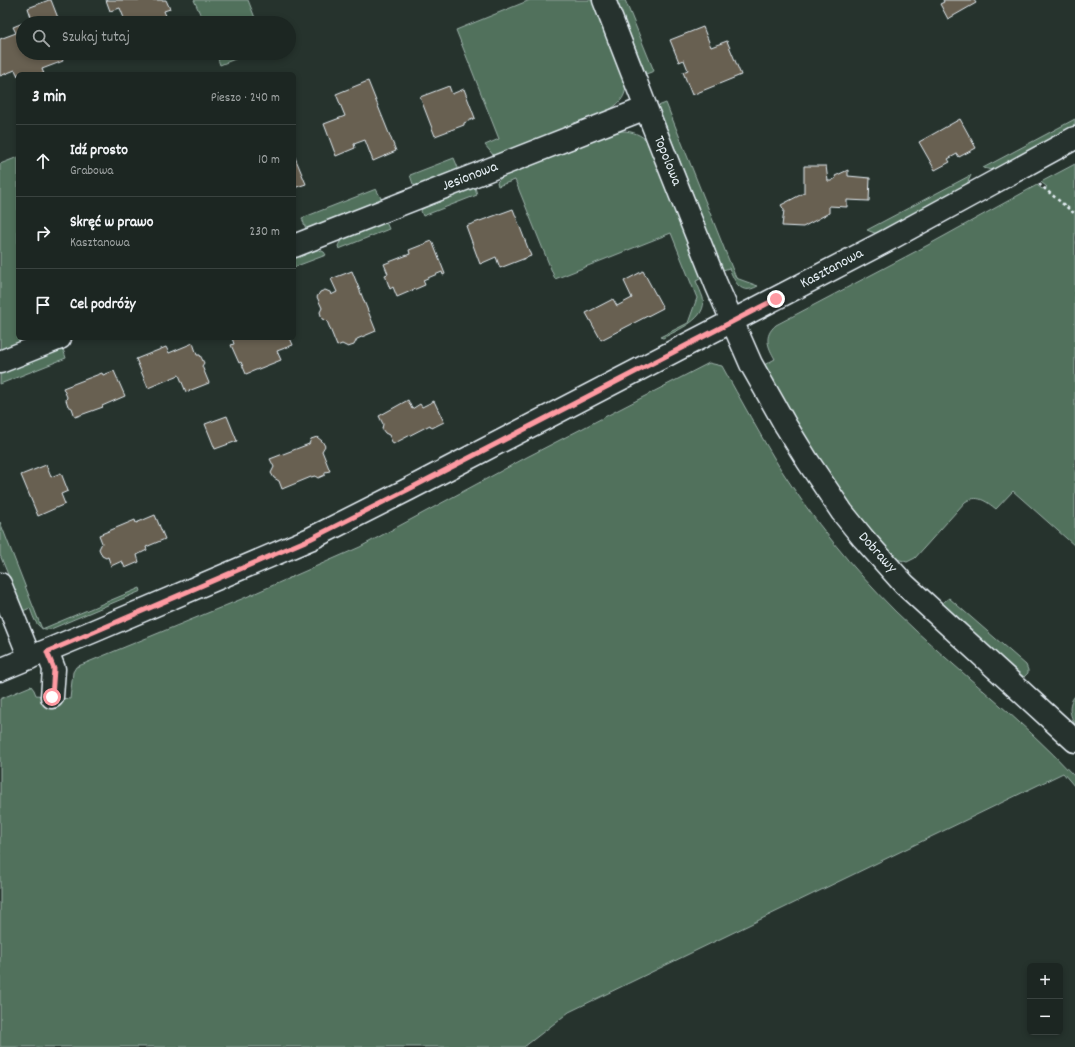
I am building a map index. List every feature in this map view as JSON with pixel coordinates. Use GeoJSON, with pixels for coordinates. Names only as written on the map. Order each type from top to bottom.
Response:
{"type":"FeatureCollection","features":[{"type":"Feature","properties":{"kind":"street","name":"Topolowa"},"geometry":{"type":"LineString","coordinates":[[604,0],[732,321]]}},
{"type":"Feature","properties":{"kind":"street","name":"Jesionowa"},"geometry":{"type":"LineString","coordinates":[[296,245],[646,108]]}},
{"type":"Feature","properties":{"kind":"street","name":"Kasztanowa"},"geometry":{"type":"LineString","coordinates":[[0,670],[310,539],[888,240],[1075,138]]}},
{"type":"Feature","properties":{"kind":"street","name":"Dobrawy"},"geometry":{"type":"LineString","coordinates":[[732,321],[751,364],[786,426],[822,483],[863,538],[920,599],[1075,741]]}},
{"type":"Feature","properties":{"kind":"street"},"geometry":{"type":"LineString","coordinates":[[0,362],[55,340]]}},
{"type":"Feature","properties":{"kind":"street"},"geometry":{"type":"LineString","coordinates":[[0,584],[38,655],[54,669],[52,697]]}},
{"type":"Feature","properties":{"kind":"path"},"geometry":{"type":"LineString","coordinates":[[1034,180],[1075,214]]}},
{"type":"Feature","properties":{"kind":"green space"},"geometry":{"type":"Polygon","coordinates":[[[194,0],[248,0],[254,16],[201,16],[194,0]]]}},
{"type":"Feature","properties":{"kind":"green space"},"geometry":{"type":"Polygon","coordinates":[[[530,0],[593,0],[625,81],[625,92],[621,100],[605,113],[494,156],[485,145],[499,139],[456,30],[530,0]]]}},
{"type":"Feature","properties":{"kind":"green space"},"geometry":{"type":"Polygon","coordinates":[[[616,0],[625,0],[654,71],[646,74],[616,0]]]}},
{"type":"Feature","properties":{"kind":"green space"},"geometry":{"type":"Polygon","coordinates":[[[218,60],[232,60],[220,65],[218,60]]]}},
{"type":"Feature","properties":{"kind":"green space"},"geometry":{"type":"Polygon","coordinates":[[[666,103],[736,278],[758,286],[752,289],[742,288],[739,286],[729,268],[723,270],[658,106],[666,103]]]}},
{"type":"Feature","properties":{"kind":"green space"},"geometry":{"type":"Polygon","coordinates":[[[1075,119],[1075,125],[993,170],[983,168],[1075,119]]]}},
{"type":"Feature","properties":{"kind":"green space"},"geometry":{"type":"Polygon","coordinates":[[[622,131],[637,134],[649,142],[702,278],[696,281],[703,298],[701,312],[690,323],[663,338],[660,337],[688,323],[697,298],[671,233],[555,279],[515,180],[498,186],[497,182],[502,177],[622,131]]]}},
{"type":"Feature","properties":{"kind":"green space"},"geometry":{"type":"Polygon","coordinates":[[[16,158],[16,340],[27,340],[0,351],[0,164],[16,158]]]}},
{"type":"Feature","properties":{"kind":"green space"},"geometry":{"type":"Polygon","coordinates":[[[454,158],[459,170],[416,186],[413,184],[410,175],[454,158]]]}},
{"type":"Feature","properties":{"kind":"green space"},"geometry":{"type":"Polygon","coordinates":[[[1075,164],[1075,546],[1013,491],[996,509],[985,501],[977,499],[965,502],[915,558],[907,562],[897,559],[851,505],[816,454],[764,365],[775,359],[768,342],[769,333],[776,325],[928,245],[1037,185],[1042,189],[1047,187],[1041,182],[1075,164]]]}},
{"type":"Feature","properties":{"kind":"green space"},"geometry":{"type":"Polygon","coordinates":[[[971,175],[967,184],[877,234],[867,230],[971,175]]]}},
{"type":"Feature","properties":{"kind":"green space"},"geometry":{"type":"Polygon","coordinates":[[[475,187],[477,195],[423,216],[421,211],[422,209],[475,187]]]}},
{"type":"Feature","properties":{"kind":"green space"},"geometry":{"type":"Polygon","coordinates":[[[376,189],[382,200],[306,229],[302,218],[376,189]]]}},
{"type":"Feature","properties":{"kind":"green space"},"geometry":{"type":"Polygon","coordinates":[[[386,222],[389,229],[339,249],[338,246],[341,240],[386,222]]]}},
{"type":"Feature","properties":{"kind":"green space"},"geometry":{"type":"Polygon","coordinates":[[[317,249],[324,252],[326,255],[296,266],[296,257],[317,249]]]}},
{"type":"Feature","properties":{"kind":"green space"},"geometry":{"type":"Polygon","coordinates":[[[63,349],[66,358],[0,384],[0,374],[63,349]]]}},
{"type":"Feature","properties":{"kind":"green space"},"geometry":{"type":"Polygon","coordinates":[[[709,363],[722,366],[780,468],[806,506],[848,561],[879,595],[917,632],[1054,755],[1075,777],[1075,787],[1063,773],[569,1012],[524,1047],[0,1047],[0,699],[31,686],[36,695],[70,699],[73,672],[76,667],[244,598],[360,547],[527,457],[709,363]]]}},
{"type":"Feature","properties":{"kind":"green space"},"geometry":{"type":"Polygon","coordinates":[[[0,522],[41,627],[35,620],[30,608],[23,611],[0,555],[0,522]]]}},
{"type":"Feature","properties":{"kind":"green space"},"geometry":{"type":"Polygon","coordinates":[[[140,588],[141,591],[51,629],[43,628],[140,588]]]}},
{"type":"Feature","properties":{"kind":"green space"},"geometry":{"type":"Polygon","coordinates":[[[949,598],[1026,665],[1028,673],[1024,677],[941,604],[949,598]]]}},
{"type":"Feature","properties":{"kind":"green space"},"geometry":{"type":"Polygon","coordinates":[[[1075,696],[1075,725],[1070,706],[1072,699],[1075,696]]]}},
{"type":"Feature","properties":{"kind":"building"},"geometry":{"type":"Polygon","coordinates":[[[51,0],[57,16],[31,16],[28,8],[51,0]]]}},
{"type":"Feature","properties":{"kind":"building"},"geometry":{"type":"Polygon","coordinates":[[[106,0],[166,0],[170,9],[164,11],[166,16],[123,16],[120,8],[110,11],[106,0]]]}},
{"type":"Feature","properties":{"kind":"building"},"geometry":{"type":"Polygon","coordinates":[[[943,0],[974,0],[976,3],[948,19],[940,4],[944,2],[943,0]]]}},
{"type":"Feature","properties":{"kind":"building"},"geometry":{"type":"Polygon","coordinates":[[[16,26],[16,33],[13,27],[16,26]]]}},
{"type":"Feature","properties":{"kind":"building"},"geometry":{"type":"Polygon","coordinates":[[[703,27],[711,47],[727,41],[741,75],[692,95],[683,72],[688,70],[684,60],[679,62],[670,40],[703,27]]]}},
{"type":"Feature","properties":{"kind":"building"},"geometry":{"type":"Polygon","coordinates":[[[16,33],[16,60],[63,61],[42,69],[43,72],[16,72],[15,70],[0,76],[0,39],[16,33]]]}},
{"type":"Feature","properties":{"kind":"building"},"geometry":{"type":"Polygon","coordinates":[[[368,81],[396,151],[373,161],[365,140],[354,144],[355,148],[336,156],[324,124],[345,116],[336,94],[368,81]]]}},
{"type":"Feature","properties":{"kind":"building"},"geometry":{"type":"Polygon","coordinates":[[[449,86],[452,94],[464,89],[475,118],[464,123],[464,125],[435,136],[420,97],[449,86]]]}},
{"type":"Feature","properties":{"kind":"building"},"geometry":{"type":"Polygon","coordinates":[[[960,119],[976,148],[959,157],[957,154],[948,159],[950,162],[935,170],[919,142],[960,119]]]}},
{"type":"Feature","properties":{"kind":"building"},"geometry":{"type":"Polygon","coordinates":[[[296,160],[306,184],[296,187],[296,160]]]}},
{"type":"Feature","properties":{"kind":"building"},"geometry":{"type":"Polygon","coordinates":[[[804,166],[826,166],[828,181],[831,181],[836,178],[835,176],[848,170],[848,176],[870,178],[869,201],[847,200],[847,207],[829,206],[829,213],[803,227],[782,226],[784,210],[781,205],[804,193],[804,166]]]}},
{"type":"Feature","properties":{"kind":"building"},"geometry":{"type":"Polygon","coordinates":[[[513,209],[531,256],[500,268],[496,257],[480,264],[466,226],[513,209]]]}},
{"type":"Feature","properties":{"kind":"building"},"geometry":{"type":"Polygon","coordinates":[[[432,241],[445,274],[443,275],[442,272],[423,280],[425,285],[397,297],[393,287],[390,289],[385,275],[388,274],[384,264],[410,254],[409,250],[432,241]]]}},
{"type":"Feature","properties":{"kind":"building"},"geometry":{"type":"Polygon","coordinates":[[[352,271],[376,331],[357,339],[354,345],[348,347],[342,344],[337,346],[327,321],[322,319],[320,312],[322,308],[317,297],[320,292],[325,290],[330,292],[331,295],[337,292],[331,279],[352,271]]]}},
{"type":"Feature","properties":{"kind":"building"},"geometry":{"type":"Polygon","coordinates":[[[643,271],[663,308],[601,340],[586,313],[613,299],[617,306],[632,298],[624,281],[643,271]]]}},
{"type":"Feature","properties":{"kind":"building"},"geometry":{"type":"Polygon","coordinates":[[[233,340],[291,340],[293,345],[277,351],[281,360],[246,374],[231,345],[234,344],[233,340]]]}},
{"type":"Feature","properties":{"kind":"building"},"geometry":{"type":"Polygon","coordinates":[[[193,343],[197,355],[200,355],[204,363],[202,366],[209,383],[186,392],[179,375],[148,388],[136,359],[166,347],[169,353],[193,343]]]}},
{"type":"Feature","properties":{"kind":"building"},"geometry":{"type":"Polygon","coordinates":[[[114,371],[125,396],[102,406],[103,407],[75,417],[72,408],[68,406],[66,400],[67,397],[63,388],[102,373],[103,375],[114,371]]]}},
{"type":"Feature","properties":{"kind":"building"},"geometry":{"type":"Polygon","coordinates":[[[408,400],[412,409],[420,404],[422,407],[434,401],[444,422],[432,428],[430,425],[393,444],[389,435],[382,429],[383,424],[379,416],[408,400]]]}},
{"type":"Feature","properties":{"kind":"building"},"geometry":{"type":"Polygon","coordinates":[[[227,416],[237,441],[215,449],[205,424],[227,416]]]}},
{"type":"Feature","properties":{"kind":"building"},"geometry":{"type":"Polygon","coordinates":[[[317,437],[325,446],[322,451],[330,471],[325,472],[325,475],[318,478],[315,476],[311,477],[282,489],[279,481],[274,478],[271,473],[274,467],[270,459],[309,444],[311,439],[317,437]]]}},
{"type":"Feature","properties":{"kind":"building"},"geometry":{"type":"Polygon","coordinates":[[[46,465],[51,477],[61,473],[68,491],[61,494],[65,504],[38,516],[21,475],[46,465]]]}},
{"type":"Feature","properties":{"kind":"building"},"geometry":{"type":"Polygon","coordinates":[[[155,515],[165,539],[146,547],[147,550],[137,555],[139,562],[125,568],[122,561],[111,566],[108,557],[106,558],[102,556],[99,549],[102,543],[99,535],[135,520],[136,523],[155,515]]]}},
{"type":"Feature","properties":{"kind":"route"},"geometry":{"type":"LineString","coordinates":[[52,697],[54,669],[47,652],[310,539],[776,299]]}}]}
